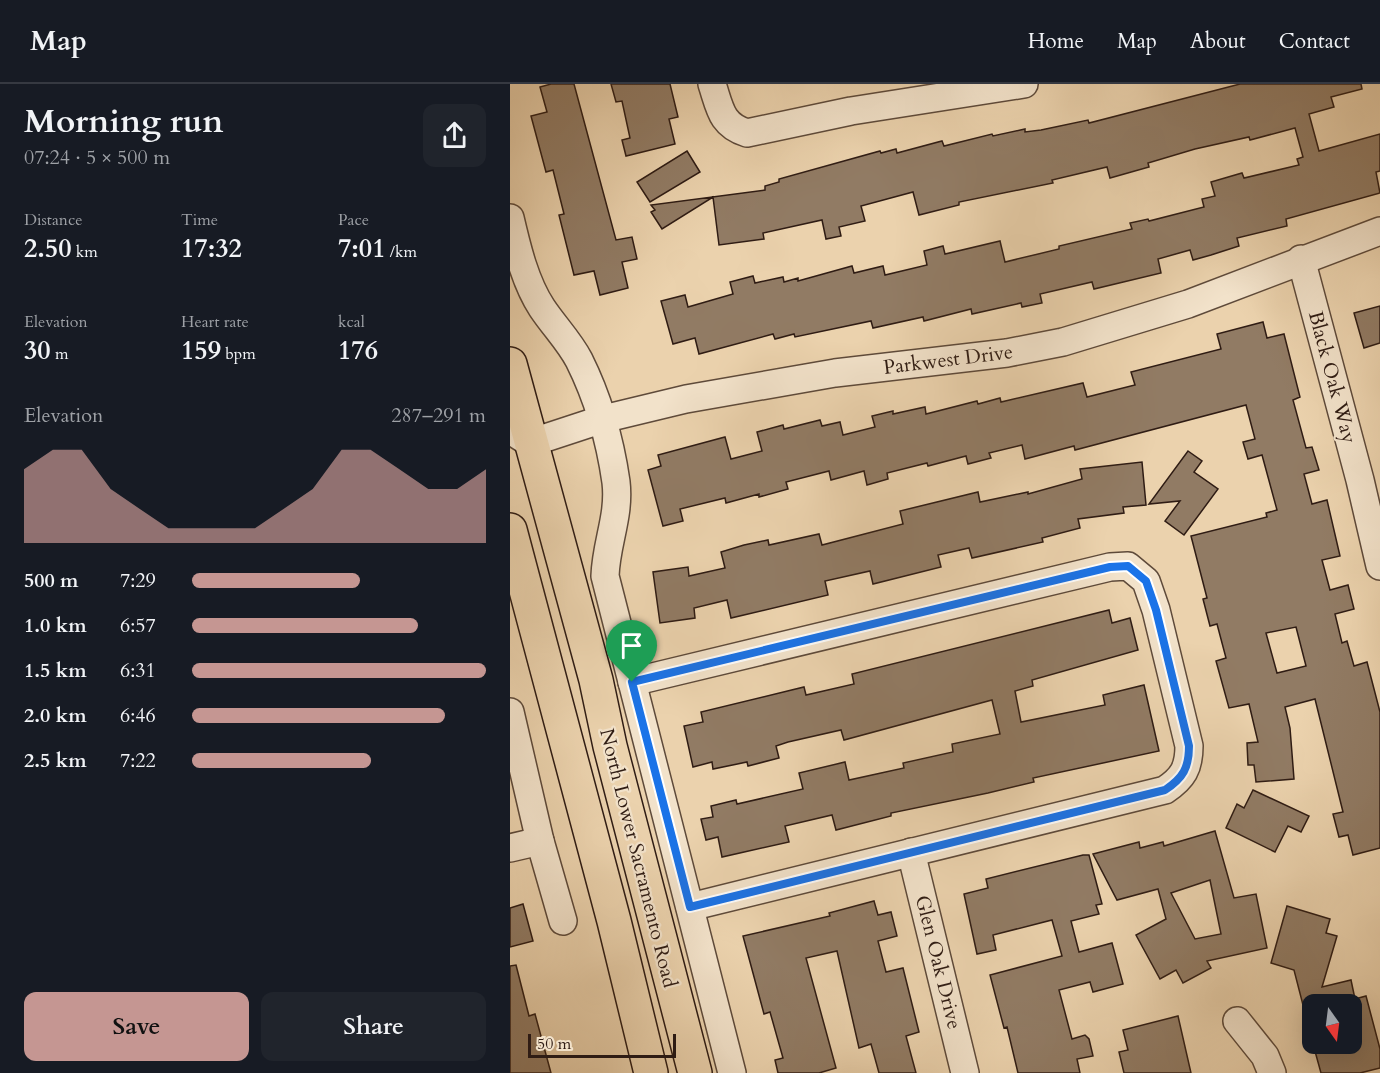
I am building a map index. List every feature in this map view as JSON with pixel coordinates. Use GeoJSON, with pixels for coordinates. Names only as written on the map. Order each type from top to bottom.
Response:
{"type":"FeatureCollection","features":[{"type":"Feature","properties":{"kind":"main road","name":"North Lower Sacramento Road"},"geometry":{"type":"LineString","coordinates":[[510,364],[520,437],[596,681],[613,758],[695,1073]]}},
{"type":"Feature","properties":{"kind":"main road","name":"North Lower Sacramento Road"},"geometry":{"type":"LineString","coordinates":[[510,530],[614,921],[651,1073]]}},
{"type":"Feature","properties":{"kind":"street"},"geometry":{"type":"LineString","coordinates":[[712,84],[723,116],[732,128],[747,133],[851,111],[1024,84]]}},
{"type":"Feature","properties":{"kind":"street"},"geometry":{"type":"LineString","coordinates":[[510,218],[527,277],[541,307],[579,360],[603,419],[616,483],[617,518],[606,554],[605,576],[732,1073]]}},
{"type":"Feature","properties":{"kind":"street","name":"Parkwest Drive"},"geometry":{"type":"LineString","coordinates":[[520,437],[686,399],[835,373],[1007,353],[1063,342],[1188,304],[1301,259],[1380,231]]}},
{"type":"Feature","properties":{"kind":"street","name":"Black Oak Way"},"geometry":{"type":"LineString","coordinates":[[1301,259],[1370,477],[1380,566]]}},
{"type":"Feature","properties":{"kind":"street"},"geometry":{"type":"LineString","coordinates":[[632,682],[1110,567],[1128,566],[1146,581],[1156,610],[1189,746],[1189,762],[1181,779],[1165,790],[690,907]]}},
{"type":"Feature","properties":{"kind":"street"},"geometry":{"type":"LineString","coordinates":[[510,712],[540,841],[563,921]]}},
{"type":"Feature","properties":{"kind":"street"},"geometry":{"type":"LineString","coordinates":[[510,849],[540,841]]}},
{"type":"Feature","properties":{"kind":"street","name":"Glen Oak Drive"},"geometry":{"type":"LineString","coordinates":[[911,852],[965,1073]]}},
{"type":"Feature","properties":{"kind":"street"},"geometry":{"type":"LineString","coordinates":[[1237,1021],[1265,1056],[1272,1073]]}},
{"type":"Feature","properties":{"kind":"building"},"geometry":{"type":"Polygon","coordinates":[[[551,84],[574,84],[616,240],[632,237],[637,259],[622,262],[628,288],[600,295],[594,271],[574,275],[559,215],[564,214],[553,170],[546,172],[531,116],[547,112],[540,87],[551,84]]]}},
{"type":"Feature","properties":{"kind":"building"},"geometry":{"type":"Polygon","coordinates":[[[611,84],[670,84],[678,117],[669,119],[675,144],[626,156],[622,140],[630,138],[622,101],[616,102],[611,84]]]}},
{"type":"Feature","properties":{"kind":"building"},"geometry":{"type":"Polygon","coordinates":[[[1240,84],[1361,84],[1362,89],[1331,97],[1334,107],[1309,114],[1319,151],[1380,134],[1380,171],[1376,172],[1380,193],[1286,219],[1287,226],[1237,238],[1239,246],[1211,255],[1193,260],[1190,250],[1158,259],[1161,273],[1094,289],[1092,282],[1040,294],[1042,303],[1022,307],[1021,303],[972,314],[971,309],[924,321],[923,317],[873,328],[871,321],[795,337],[794,334],[775,339],[773,334],[699,354],[695,338],[673,344],[661,301],[685,295],[688,307],[733,294],[730,282],[753,276],[755,283],[783,277],[784,282],[798,278],[798,281],[852,266],[854,273],[883,266],[885,275],[927,265],[924,251],[943,246],[945,254],[1000,241],[1005,262],[1059,249],[1059,246],[1132,229],[1130,223],[1148,219],[1149,221],[1204,207],[1202,199],[1215,196],[1211,182],[1242,173],[1244,178],[1299,165],[1297,159],[1303,157],[1295,128],[1250,140],[1249,137],[1195,149],[1148,163],[1149,167],[1110,178],[1107,167],[1052,180],[1053,183],[959,202],[959,205],[919,215],[913,192],[861,206],[865,221],[839,227],[841,236],[826,239],[822,220],[763,233],[764,239],[719,245],[713,197],[662,229],[651,212],[655,210],[651,205],[765,190],[765,186],[779,182],[779,179],[880,151],[881,153],[896,149],[897,153],[942,141],[944,146],[992,134],[993,136],[1025,129],[1025,132],[1041,130],[1088,120],[1089,123],[1240,84]]]}},
{"type":"Feature","properties":{"kind":"building"},"geometry":{"type":"Polygon","coordinates":[[[687,151],[700,172],[650,202],[637,182],[687,151]]]}},
{"type":"Feature","properties":{"kind":"building"},"geometry":{"type":"Polygon","coordinates":[[[1380,306],[1380,343],[1364,348],[1354,313],[1380,306]]]}},
{"type":"Feature","properties":{"kind":"building"},"geometry":{"type":"Polygon","coordinates":[[[1263,322],[1267,338],[1284,334],[1300,397],[1293,400],[1306,448],[1312,447],[1319,470],[1304,474],[1312,504],[1327,500],[1340,556],[1322,560],[1330,590],[1348,585],[1354,609],[1335,614],[1342,643],[1347,641],[1354,666],[1367,662],[1380,712],[1380,848],[1353,855],[1348,835],[1339,837],[1333,814],[1343,812],[1315,699],[1285,707],[1290,728],[1294,779],[1256,782],[1254,765],[1248,765],[1247,743],[1258,742],[1249,704],[1229,708],[1216,661],[1226,658],[1217,624],[1210,626],[1203,599],[1207,598],[1191,536],[1267,517],[1266,513],[1277,510],[1262,455],[1248,459],[1243,442],[1255,439],[1246,405],[1075,450],[1074,446],[1025,459],[1022,445],[989,453],[991,458],[968,464],[966,456],[928,466],[927,463],[887,473],[888,479],[867,485],[864,471],[831,480],[829,471],[786,482],[788,489],[759,497],[759,494],[726,503],[725,498],[680,509],[683,521],[663,526],[648,470],[661,466],[658,455],[725,437],[731,459],[762,451],[757,432],[783,425],[784,429],[820,420],[822,426],[840,422],[843,435],[875,427],[872,416],[893,411],[893,414],[925,407],[926,414],[977,401],[978,404],[1000,398],[1001,402],[1083,383],[1087,397],[1135,385],[1131,372],[1221,349],[1217,334],[1263,322]],[[1296,627],[1266,633],[1277,673],[1306,666],[1296,627]]]}},
{"type":"Feature","properties":{"kind":"building"},"geometry":{"type":"Polygon","coordinates":[[[1188,451],[1202,461],[1194,472],[1218,489],[1184,535],[1165,521],[1180,501],[1149,504],[1188,451]]]}},
{"type":"Feature","properties":{"kind":"building"},"geometry":{"type":"Polygon","coordinates":[[[1142,462],[1146,505],[1123,507],[1124,513],[1078,519],[1080,528],[1042,538],[1043,542],[972,558],[969,548],[938,555],[941,567],[873,584],[870,571],[825,581],[828,595],[731,618],[727,600],[694,608],[695,618],[660,623],[653,572],[688,567],[689,576],[725,568],[721,552],[744,545],[768,540],[769,545],[819,534],[822,545],[903,524],[900,511],[978,492],[980,502],[1028,492],[1028,494],[1082,479],[1080,469],[1142,462]]]}},
{"type":"Feature","properties":{"kind":"building"},"geometry":{"type":"Polygon","coordinates":[[[1109,610],[1112,623],[1130,618],[1138,650],[1032,680],[1033,686],[1015,691],[1021,722],[1105,705],[1103,695],[1144,685],[1159,751],[1033,778],[1034,782],[891,813],[891,816],[836,830],[832,815],[785,826],[789,842],[722,857],[718,837],[706,840],[701,819],[713,817],[711,806],[736,800],[737,804],[803,789],[799,773],[845,762],[849,780],[904,768],[903,763],[953,752],[952,744],[1000,734],[992,700],[844,740],[841,730],[788,742],[776,746],[779,758],[748,766],[747,762],[713,769],[712,762],[693,767],[684,726],[703,722],[701,712],[804,687],[806,695],[854,684],[852,674],[1109,610]]]}},
{"type":"Feature","properties":{"kind":"building"},"geometry":{"type":"Polygon","coordinates":[[[1253,790],[1309,816],[1301,832],[1288,826],[1275,852],[1226,828],[1237,804],[1244,808],[1253,790]]]}},
{"type":"Feature","properties":{"kind":"building"},"geometry":{"type":"Polygon","coordinates":[[[1215,831],[1234,898],[1256,894],[1267,948],[1207,961],[1211,968],[1183,983],[1176,970],[1160,979],[1136,935],[1166,919],[1158,889],[1117,900],[1093,854],[1139,842],[1140,848],[1163,842],[1164,846],[1215,831]],[[1210,880],[1171,893],[1195,939],[1221,934],[1210,880]]]}},
{"type":"Feature","properties":{"kind":"building"},"geometry":{"type":"Polygon","coordinates":[[[1089,855],[1102,904],[1096,905],[1099,914],[1071,921],[1079,952],[1112,943],[1123,984],[1093,992],[1090,982],[1059,990],[1072,1039],[1085,1035],[1089,1039],[1093,1056],[1077,1059],[1080,1073],[1018,1073],[1007,1027],[1004,1028],[990,975],[1062,956],[1052,920],[993,935],[996,950],[977,954],[964,894],[988,888],[986,879],[1089,855]]]}},
{"type":"Feature","properties":{"kind":"building"},"geometry":{"type":"Polygon","coordinates":[[[874,901],[878,915],[891,912],[897,936],[878,941],[886,972],[903,968],[919,1032],[906,1036],[916,1073],[879,1073],[871,1044],[859,1048],[837,951],[806,958],[836,1068],[819,1073],[778,1073],[775,1060],[783,1058],[770,1012],[764,1014],[743,936],[830,916],[829,913],[874,901]]]}},
{"type":"Feature","properties":{"kind":"building"},"geometry":{"type":"Polygon","coordinates":[[[523,904],[533,941],[510,947],[510,908],[523,904]]]}},
{"type":"Feature","properties":{"kind":"building"},"geometry":{"type":"Polygon","coordinates":[[[1287,906],[1330,919],[1326,933],[1337,936],[1322,987],[1351,980],[1354,994],[1302,994],[1302,1001],[1294,970],[1271,963],[1287,906]]]}},
{"type":"Feature","properties":{"kind":"building"},"geometry":{"type":"Polygon","coordinates":[[[516,965],[529,1016],[535,1014],[551,1073],[510,1073],[510,966],[516,965]]]}},
{"type":"Feature","properties":{"kind":"building"},"geometry":{"type":"Polygon","coordinates":[[[1366,996],[1380,1049],[1380,1068],[1360,1073],[1321,1073],[1316,1054],[1362,1054],[1362,997],[1366,996]]]}},
{"type":"Feature","properties":{"kind":"building"},"geometry":{"type":"Polygon","coordinates":[[[1178,1016],[1191,1073],[1124,1073],[1119,1052],[1128,1050],[1123,1030],[1178,1016]]]}},
{"type":"Feature","properties":{"kind":"route"},"geometry":{"type":"LineString","coordinates":[[1128,566],[1146,581],[1156,610],[1189,746],[1189,762],[1181,779],[1165,790],[690,907],[680,860],[632,682],[1110,567],[1128,566]]}}]}
